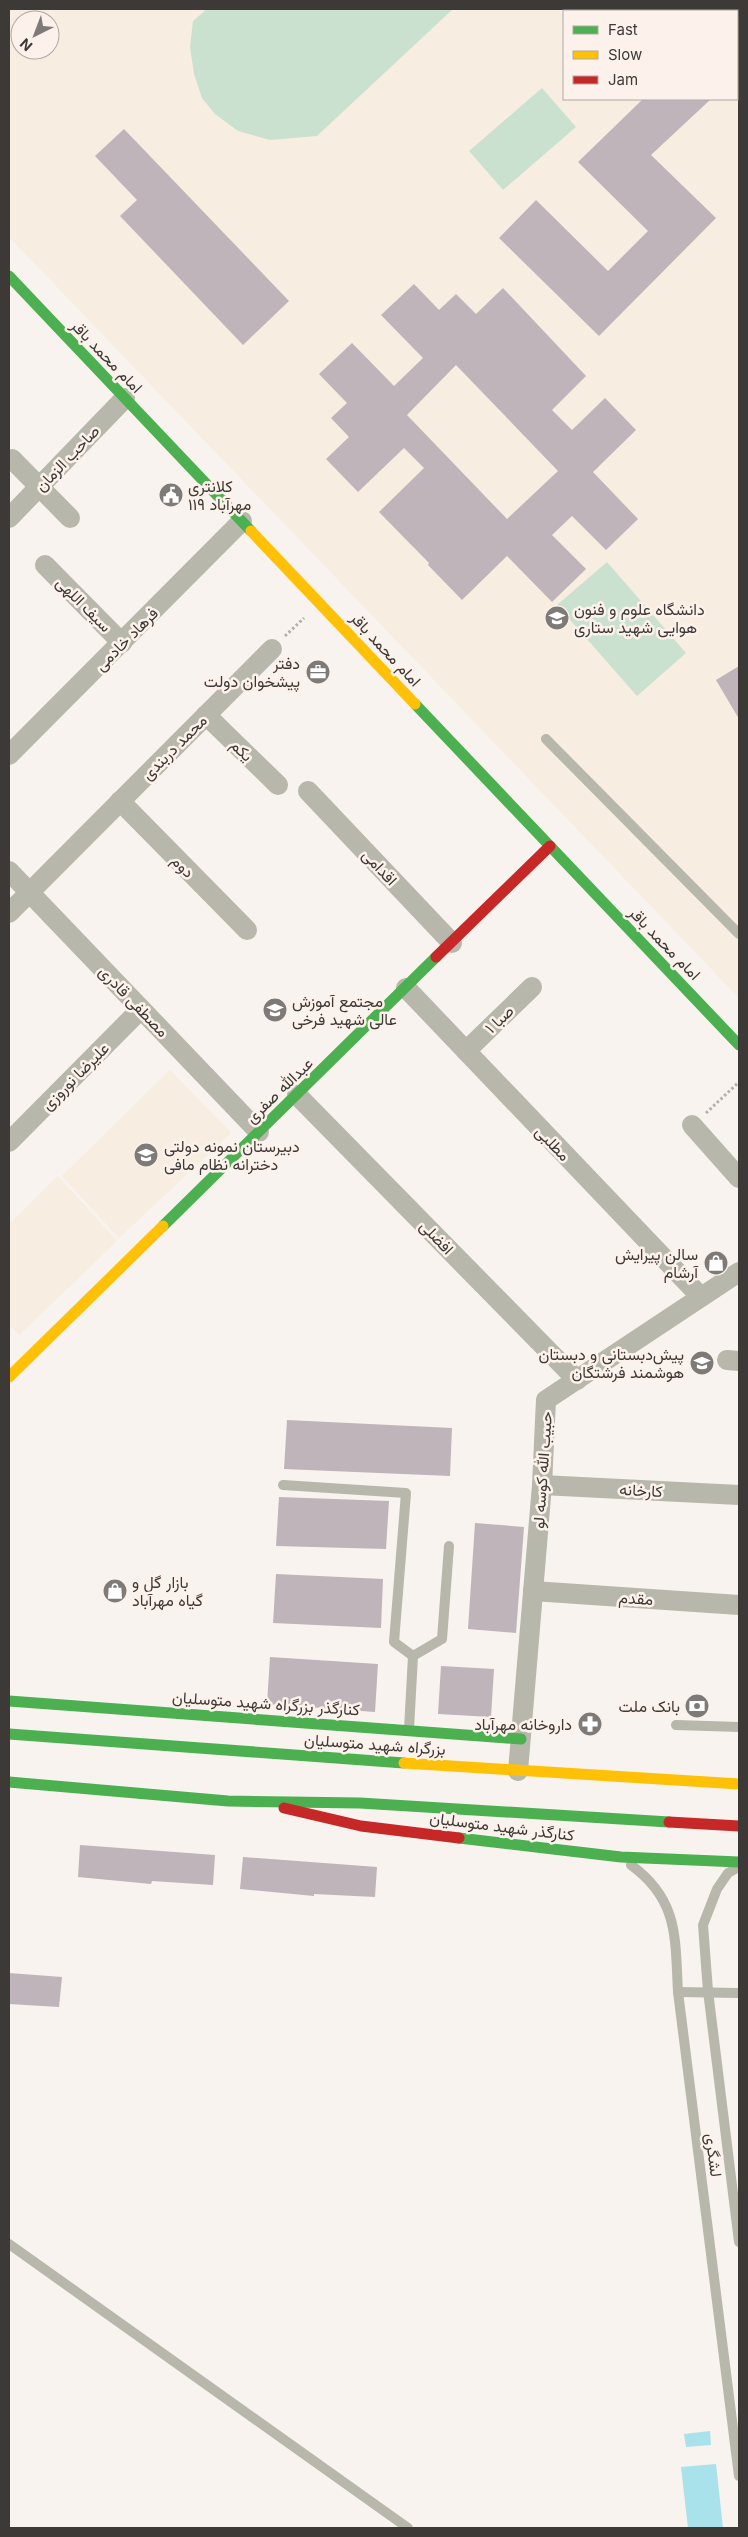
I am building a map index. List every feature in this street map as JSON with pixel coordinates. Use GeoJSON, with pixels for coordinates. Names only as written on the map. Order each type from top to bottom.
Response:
{"type":"FeatureCollection","features":[{"type":"Feature","properties":{"kind":"main road","name":"امام محمد باقر"},"geometry":{"type":"LineString","coordinates":[[9,276],[739,1045]]}},
{"type":"Feature","properties":{"kind":"main road","name":"عبدالله صفری"},"geometry":{"type":"LineString","coordinates":[[9,1377],[550,846]]}},
{"type":"Feature","properties":{"kind":"main road","name":"کنارگذر بزرگراه شهید متوسلیان"},"geometry":{"type":"LineString","coordinates":[[9,1701],[520,1739]]}},
{"type":"Feature","properties":{"kind":"main road","name":"بزرگراه شهید متوسلیان"},"geometry":{"type":"LineString","coordinates":[[9,1734],[518,1771],[739,1784]]}},
{"type":"Feature","properties":{"kind":"main road"},"geometry":{"type":"LineString","coordinates":[[9,1782],[263,1803],[360,1803],[739,1826]]}},
{"type":"Feature","properties":{"kind":"main road","name":"کنارگذر شهید متوسلیان"},"geometry":{"type":"LineString","coordinates":[[263,1803],[361,1826],[620,1857],[739,1862]]}},
{"type":"Feature","properties":{"kind":"street","name":"صاحب الزمان"},"geometry":{"type":"LineString","coordinates":[[9,518],[125,398]]}},
{"type":"Feature","properties":{"kind":"street"},"geometry":{"type":"LineString","coordinates":[[12,459],[70,518]]}},
{"type":"Feature","properties":{"kind":"street","name":"فرهاد خادمی"},"geometry":{"type":"LineString","coordinates":[[12,744],[122,643],[242,521]]}},
{"type":"Feature","properties":{"kind":"street","name":"سیف اللهی"},"geometry":{"type":"LineString","coordinates":[[45,565],[122,643]]}},
{"type":"Feature","properties":{"kind":"street","name":"محمد دربندی"},"geometry":{"type":"LineString","coordinates":[[9,913],[272,649]]}},
{"type":"Feature","properties":{"kind":"street","name":"یکم"},"geometry":{"type":"LineString","coordinates":[[206,715],[278,785]]}},
{"type":"Feature","properties":{"kind":"street","name":"اقدامی"},"geometry":{"type":"LineString","coordinates":[[308,791],[452,943]]}},
{"type":"Feature","properties":{"kind":"street","name":"دوم"},"geometry":{"type":"LineString","coordinates":[[120,801],[247,930]]}},
{"type":"Feature","properties":{"kind":"street","name":"مصطفی قادری"},"geometry":{"type":"LineString","coordinates":[[9,871],[259,1132]]}},
{"type":"Feature","properties":{"kind":"street","name":"صبا ۱"},"geometry":{"type":"LineString","coordinates":[[466,1052],[532,987]]}},
{"type":"Feature","properties":{"kind":"street","name":"مطلبی"},"geometry":{"type":"LineString","coordinates":[[406,988],[701,1297]]}},
{"type":"Feature","properties":{"kind":"street","name":"علیرضا نوروزی"},"geometry":{"type":"LineString","coordinates":[[10,1139],[141,1009]]}},
{"type":"Feature","properties":{"kind":"street","name":"افضلی"},"geometry":{"type":"LineString","coordinates":[[297,1095],[577,1380]]}},
{"type":"Feature","properties":{"kind":"street"},"geometry":{"type":"LineString","coordinates":[[692,1124],[739,1178]]}},
{"type":"Feature","properties":{"kind":"street","name":"حبیب الله کوسه لو"},"geometry":{"type":"LineString","coordinates":[[518,1771],[542,1485],[546,1400],[739,1272]]}},
{"type":"Feature","properties":{"kind":"street","name":"کارخانه"},"geometry":{"type":"LineString","coordinates":[[542,1485],[739,1496]]}},
{"type":"Feature","properties":{"kind":"street","name":"مقدم"},"geometry":{"type":"LineString","coordinates":[[532,1591],[739,1605]]}},
{"type":"Feature","properties":{"kind":"lane"},"geometry":{"type":"LineString","coordinates":[[546,739],[739,934]]}},
{"type":"Feature","properties":{"kind":"lane"},"geometry":{"type":"LineString","coordinates":[[282,1485],[406,1492],[394,1642],[413,1656]]}},
{"type":"Feature","properties":{"kind":"lane"},"geometry":{"type":"LineString","coordinates":[[413,1656],[442,1639],[448,1546]]}},
{"type":"Feature","properties":{"kind":"lane"},"geometry":{"type":"LineString","coordinates":[[408,1730],[413,1656]]}},
{"type":"Feature","properties":{"kind":"lane"},"geometry":{"type":"LineString","coordinates":[[676,1725],[739,1727]]}},
{"type":"Feature","properties":{"kind":"lane","name":"لشگری"},"geometry":{"type":"LineString","coordinates":[[620,1857],[646,1876],[663,1898],[675,1928],[678,1992],[739,2476]]}},
{"type":"Feature","properties":{"kind":"lane","name":"لشگری"},"geometry":{"type":"LineString","coordinates":[[739,1867],[728,1873],[717,1889],[703,1925],[708,1991],[739,2242]]}},
{"type":"Feature","properties":{"kind":"lane"},"geometry":{"type":"LineString","coordinates":[[678,1992],[739,1993]]}},
{"type":"Feature","properties":{"kind":"lane"},"geometry":{"type":"LineString","coordinates":[[9,2244],[408,2528]]}},
{"type":"Feature","properties":{"kind":"path"},"geometry":{"type":"LineString","coordinates":[[272,649],[319,603]]}},
{"type":"Feature","properties":{"kind":"path"},"geometry":{"type":"LineString","coordinates":[[692,1124],[739,1082]]}},
{"type":"Feature","properties":{"kind":"shaded area","name":"دانشگاه علوم و فنون هوایی شهید ستاری"},"geometry":{"type":"Polygon","coordinates":[[[9,9],[739,9],[739,998],[9,237],[9,9]]]}},
{"type":"Feature","properties":{"kind":"shaded area","name":"دبیرستان نمونه دولتی دخترانه نظام مافی"},"geometry":{"type":"Polygon","coordinates":[[[170,1070],[231,1133],[119,1238],[62,1176],[170,1070]]]}},
{"type":"Feature","properties":{"kind":"shaded area"},"geometry":{"type":"Polygon","coordinates":[[[58,1176],[117,1241],[19,1335],[9,1325],[9,1224],[58,1176]]]}},
{"type":"Feature","properties":{"kind":"green space"},"geometry":{"type":"Polygon","coordinates":[[[207,9],[453,9],[317,136],[270,140],[238,131],[215,114],[202,98],[194,74],[190,47],[193,21],[207,9]]]}},
{"type":"Feature","properties":{"kind":"green space"},"geometry":{"type":"Polygon","coordinates":[[[542,88],[576,127],[503,190],[469,151],[542,88]]]}},
{"type":"Feature","properties":{"kind":"green space"},"geometry":{"type":"Polygon","coordinates":[[[607,562],[686,653],[637,696],[557,605],[607,562]]]}},
{"type":"Feature","properties":{"kind":"water"},"geometry":{"type":"Polygon","coordinates":[[[710,2431],[711,2445],[686,2447],[684,2434],[710,2431]]]}},
{"type":"Feature","properties":{"kind":"water"},"geometry":{"type":"Polygon","coordinates":[[[716,2464],[723,2528],[688,2528],[681,2467],[716,2464]]]}},
{"type":"Feature","properties":{"kind":"building"},"geometry":{"type":"Polygon","coordinates":[[[642,100],[710,100],[651,155],[716,218],[599,336],[499,238],[536,200],[608,271],[648,231],[578,162],[642,100]]]}},
{"type":"Feature","properties":{"kind":"building"},"geometry":{"type":"Polygon","coordinates":[[[124,129],[289,301],[243,345],[120,216],[137,200],[95,156],[124,129]]]}},
{"type":"Feature","properties":{"kind":"building"},"geometry":{"type":"Polygon","coordinates":[[[414,284],[439,310],[456,294],[476,314],[503,288],[586,376],[552,410],[572,430],[605,398],[636,430],[593,472],[638,519],[606,550],[572,516],[552,535],[586,569],[552,602],[507,556],[462,600],[428,565],[429,563],[379,512],[424,468],[404,448],[358,492],[326,459],[349,437],[331,418],[347,403],[319,374],[352,343],[394,386],[423,358],[381,315],[414,284]],[[456,365],[407,415],[507,519],[558,471],[456,365]]]}},
{"type":"Feature","properties":{"kind":"building"},"geometry":{"type":"Polygon","coordinates":[[[739,666],[739,719],[716,680],[739,666]]]}},
{"type":"Feature","properties":{"kind":"building"},"geometry":{"type":"Polygon","coordinates":[[[287,1420],[452,1428],[450,1476],[284,1469],[287,1420]]]}},
{"type":"Feature","properties":{"kind":"building"},"geometry":{"type":"Polygon","coordinates":[[[279,1497],[389,1501],[386,1549],[276,1546],[279,1497]]]}},
{"type":"Feature","properties":{"kind":"building"},"geometry":{"type":"Polygon","coordinates":[[[475,1523],[524,1527],[516,1633],[468,1629],[475,1523]]]}},
{"type":"Feature","properties":{"kind":"building"},"geometry":{"type":"Polygon","coordinates":[[[276,1574],[383,1579],[381,1628],[273,1623],[276,1574]]]}},
{"type":"Feature","properties":{"kind":"building"},"geometry":{"type":"Polygon","coordinates":[[[270,1657],[378,1664],[375,1712],[267,1704],[270,1657]]]}},
{"type":"Feature","properties":{"kind":"building"},"geometry":{"type":"Polygon","coordinates":[[[441,1666],[494,1669],[491,1717],[438,1714],[441,1666]]]}},
{"type":"Feature","properties":{"kind":"building"},"geometry":{"type":"Polygon","coordinates":[[[80,1845],[215,1855],[213,1885],[152,1881],[151,1884],[78,1877],[80,1845]]]}},
{"type":"Feature","properties":{"kind":"building"},"geometry":{"type":"Polygon","coordinates":[[[243,1857],[377,1867],[375,1897],[314,1894],[314,1896],[240,1889],[243,1857]]]}},
{"type":"Feature","properties":{"kind":"building"},"geometry":{"type":"Polygon","coordinates":[[[9,1973],[62,1977],[59,2007],[9,2004],[9,1973]]]}},
{"type":"Feature","properties":{"kind":"traffic: fast"},"geometry":{"type":"LineString","coordinates":[[9,276],[251,531]]}},
{"type":"Feature","properties":{"kind":"traffic: fast"},"geometry":{"type":"LineString","coordinates":[[415,704],[739,1045]]}},
{"type":"Feature","properties":{"kind":"traffic: fast"},"geometry":{"type":"LineString","coordinates":[[163,1226],[436,957]]}},
{"type":"Feature","properties":{"kind":"traffic: fast"},"geometry":{"type":"LineString","coordinates":[[9,1701],[521,1739]]}},
{"type":"Feature","properties":{"kind":"traffic: fast"},"geometry":{"type":"LineString","coordinates":[[9,1734],[404,1763]]}},
{"type":"Feature","properties":{"kind":"traffic: fast"},"geometry":{"type":"LineString","coordinates":[[9,1782],[228,1801],[360,1803],[669,1822]]}},
{"type":"Feature","properties":{"kind":"traffic: fast"},"geometry":{"type":"LineString","coordinates":[[459,1838],[621,1857],[739,1862]]}},
{"type":"Feature","properties":{"kind":"traffic: slow"},"geometry":{"type":"LineString","coordinates":[[251,531],[415,704]]}},
{"type":"Feature","properties":{"kind":"traffic: slow"},"geometry":{"type":"LineString","coordinates":[[9,1377],[163,1226]]}},
{"type":"Feature","properties":{"kind":"traffic: slow"},"geometry":{"type":"LineString","coordinates":[[404,1763],[739,1784]]}},
{"type":"Feature","properties":{"kind":"traffic: jam"},"geometry":{"type":"LineString","coordinates":[[436,957],[550,846]]}},
{"type":"Feature","properties":{"kind":"traffic: jam"},"geometry":{"type":"LineString","coordinates":[[284,1808],[361,1826],[459,1838]]}},
{"type":"Feature","properties":{"kind":"traffic: jam"},"geometry":{"type":"LineString","coordinates":[[669,1822],[739,1826]]}},
{"type":"Feature","properties":{"kind":"place","name":"کلانتری ۱۱۹ مهرآباد"},"geometry":{"type":"Point","coordinates":[171,495]}},
{"type":"Feature","properties":{"kind":"place","name":"دانشگاه علوم و فنون هوایی شهید ستاری"},"geometry":{"type":"Point","coordinates":[557,618]}},
{"type":"Feature","properties":{"kind":"place","name":"دفتر پیشخوان دولت"},"geometry":{"type":"Point","coordinates":[318,672]}},
{"type":"Feature","properties":{"kind":"place","name":"مجتمع آموزش عالی شهید فرخی"},"geometry":{"type":"Point","coordinates":[275,1010]}},
{"type":"Feature","properties":{"kind":"place","name":"دبیرستان نمونه دولتی دخترانه نظام مافی"},"geometry":{"type":"Point","coordinates":[146,1155]}},
{"type":"Feature","properties":{"kind":"place","name":"سالن پیرایش آرشام"},"geometry":{"type":"Point","coordinates":[716,1263]}},
{"type":"Feature","properties":{"kind":"place","name":"پیش‌دبستانی و دبستان هوشمند فرشتگان"},"geometry":{"type":"Point","coordinates":[702,1363]}},
{"type":"Feature","properties":{"kind":"place","name":"بازار گل و گیاه مهرآباد"},"geometry":{"type":"Point","coordinates":[115,1591]}},
{"type":"Feature","properties":{"kind":"place","name":"بانک ملت"},"geometry":{"type":"Point","coordinates":[697,1706]}},
{"type":"Feature","properties":{"kind":"place","name":"داروخانه مهرآباد"},"geometry":{"type":"Point","coordinates":[590,1724]}}]}
